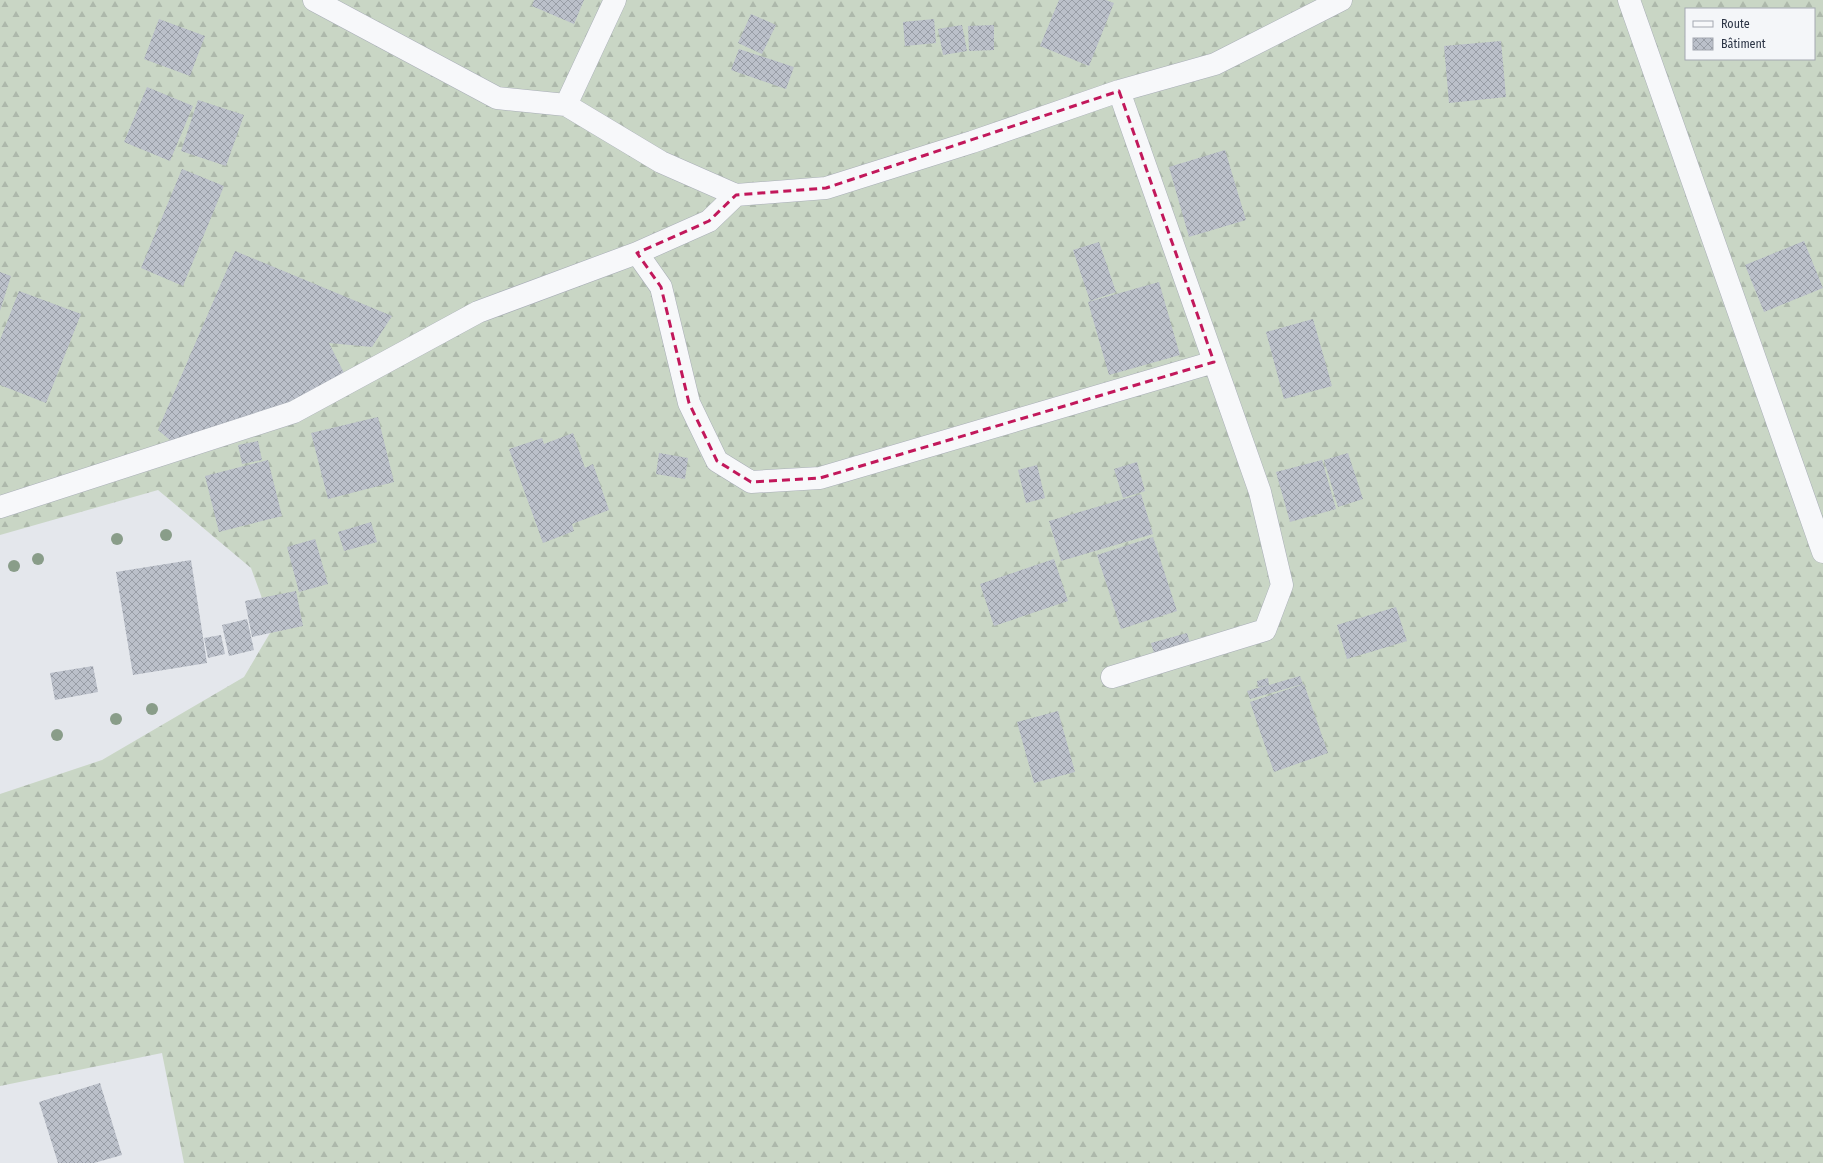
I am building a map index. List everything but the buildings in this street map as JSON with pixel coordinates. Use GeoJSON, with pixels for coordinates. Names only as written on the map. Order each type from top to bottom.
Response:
{"type":"FeatureCollection","features":[{"type":"Feature","properties":{"kind":"street"},"geometry":{"type":"LineString","coordinates":[[314,0],[497,98],[566,104],[661,162],[736,195],[826,188],[972,142],[1119,91],[1215,64],[1341,0]]}},
{"type":"Feature","properties":{"kind":"street"},"geometry":{"type":"LineString","coordinates":[[566,104],[615,0]]}},
{"type":"Feature","properties":{"kind":"street"},"geometry":{"type":"LineString","coordinates":[[1629,0],[1823,552]]}},
{"type":"Feature","properties":{"kind":"street"},"geometry":{"type":"LineString","coordinates":[[1112,677],[1265,630],[1282,585],[1260,492],[1119,91]]}},
{"type":"Feature","properties":{"kind":"street"},"geometry":{"type":"LineString","coordinates":[[0,507],[294,412],[478,312],[637,253],[709,221],[736,195]]}},
{"type":"Feature","properties":{"kind":"street"},"geometry":{"type":"LineString","coordinates":[[637,253],[662,287],[689,403],[717,461],[751,482],[820,478],[1214,362]]}},
{"type":"Feature","properties":{"kind":"highlighted area"},"geometry":{"type":"Polygon","coordinates":[[[1119,91],[1214,362],[820,478],[751,482],[717,461],[689,403],[661,287],[637,253],[709,221],[736,195],[826,188],[1119,91]]]}},
{"type":"Feature","properties":{"kind":"green space"},"geometry":{"type":"Polygon","coordinates":[[[0,0],[1823,0],[1823,1163],[184,1163],[162,1053],[0,1086],[0,794],[102,760],[244,677],[273,628],[251,568],[158,490],[0,535],[0,0]]]}}]}
